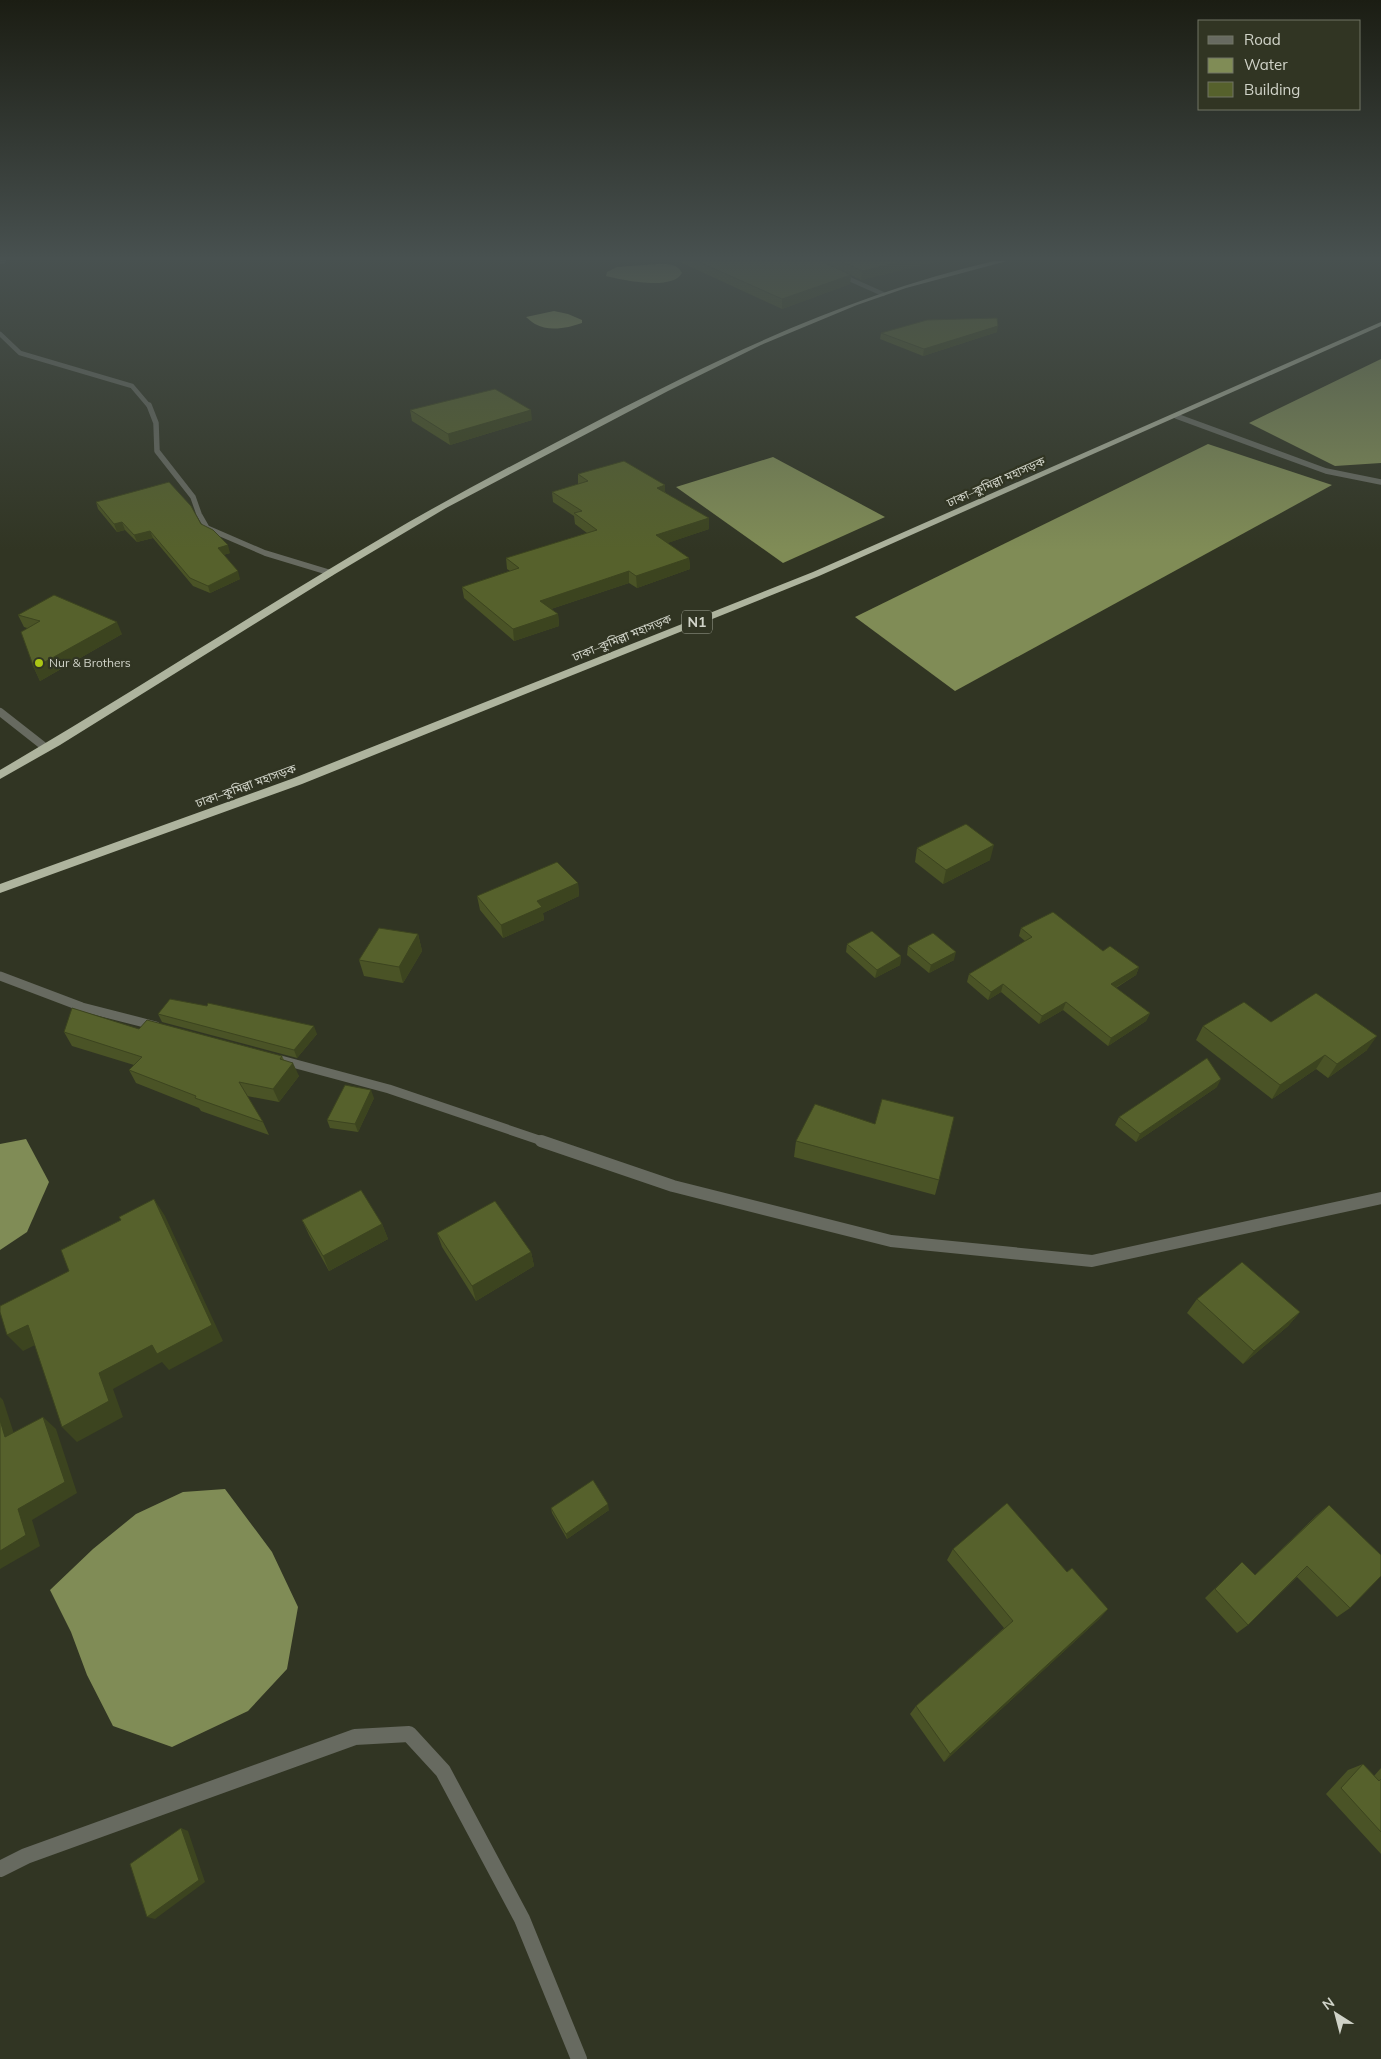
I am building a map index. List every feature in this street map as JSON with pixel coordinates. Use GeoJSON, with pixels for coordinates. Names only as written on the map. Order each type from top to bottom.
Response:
{"type":"FeatureCollection","features":[{"type":"Feature","properties":{"kind":"highway"},"geometry":{"type":"LineString","coordinates":[[0,775],[444,505],[686,378],[732,357]]}},
{"type":"Feature","properties":{"kind":"highway","name":"ঢাকা–কুমিল্লা মহাসড়ক"},"geometry":{"type":"LineString","coordinates":[[0,889],[298,781],[807,578],[1307,357]]}},
{"type":"Feature","properties":{"kind":"street"},"geometry":{"type":"LineString","coordinates":[[34,357],[132,386],[149,405],[156,423],[157,451],[193,497],[199,514],[207,528],[265,553],[331,573]]}},
{"type":"Feature","properties":{"kind":"street"},"geometry":{"type":"LineString","coordinates":[[1176,416],[1326,471],[1370,482],[1381,482]]}},
{"type":"Feature","properties":{"kind":"street"},"geometry":{"type":"LineString","coordinates":[[0,712],[46,748]]}},
{"type":"Feature","properties":{"kind":"street"},"geometry":{"type":"LineString","coordinates":[[0,976],[82,1007],[168,1030]]}},
{"type":"Feature","properties":{"kind":"street"},"geometry":{"type":"LineString","coordinates":[[274,1058],[388,1088],[673,1186],[891,1241],[1092,1261],[1381,1198]]}},
{"type":"Feature","properties":{"kind":"street"},"geometry":{"type":"LineString","coordinates":[[0,1869],[26,1856],[355,1737],[409,1734],[443,1771],[522,1919],[579,2059]]}},
{"type":"Feature","properties":{"kind":"water"},"geometry":{"type":"Polygon","coordinates":[[[1381,359],[1381,463],[1335,466],[1249,423],[1381,359]]]}},
{"type":"Feature","properties":{"kind":"water"},"geometry":{"type":"Polygon","coordinates":[[[1208,444],[1332,485],[955,691],[855,617],[1208,444]]]}},
{"type":"Feature","properties":{"kind":"water"},"geometry":{"type":"Polygon","coordinates":[[[773,457],[885,517],[783,563],[676,487],[773,457]]]}},
{"type":"Feature","properties":{"kind":"water"},"geometry":{"type":"Polygon","coordinates":[[[26,1139],[49,1182],[27,1232],[0,1250],[0,1144],[26,1139]]]}},
{"type":"Feature","properties":{"kind":"water"},"geometry":{"type":"Polygon","coordinates":[[[225,1489],[272,1552],[298,1607],[287,1669],[248,1711],[172,1747],[113,1726],[87,1675],[71,1632],[50,1590],[93,1549],[136,1514],[183,1492],[225,1489]]]}},
{"type":"Feature","properties":{"kind":"building"},"geometry":{"type":"Polygon","coordinates":[[[495,389],[531,410],[448,434],[410,410],[495,389]]]}},
{"type":"Feature","properties":{"kind":"building"},"geometry":{"type":"Polygon","coordinates":[[[624,461],[665,485],[657,488],[709,518],[656,535],[689,558],[636,576],[629,571],[540,601],[558,614],[513,629],[462,587],[519,568],[506,558],[597,530],[574,513],[582,511],[552,492],[588,481],[578,474],[624,461]]]}},
{"type":"Feature","properties":{"kind":"building"},"geometry":{"type":"Polygon","coordinates":[[[169,482],[191,506],[201,524],[213,530],[228,545],[218,548],[238,571],[208,586],[190,578],[150,531],[134,535],[122,522],[114,524],[96,502],[169,482]]]}},
{"type":"Feature","properties":{"kind":"building"},"geometry":{"type":"Polygon","coordinates":[[[54,595],[117,622],[34,668],[21,632],[40,621],[18,615],[54,595]]]}},
{"type":"Feature","properties":{"kind":"building"},"geometry":{"type":"Polygon","coordinates":[[[966,824],[994,845],[946,870],[917,848],[966,824]]]}},
{"type":"Feature","properties":{"kind":"building"},"geometry":{"type":"Polygon","coordinates":[[[557,862],[578,883],[537,901],[542,907],[501,925],[477,896],[557,862]]]}},
{"type":"Feature","properties":{"kind":"building"},"geometry":{"type":"Polygon","coordinates":[[[1053,912],[1103,951],[1110,946],[1139,967],[1111,984],[1150,1013],[1111,1038],[1066,1002],[1042,1016],[1003,984],[991,992],[969,974],[1032,937],[1021,928],[1053,912]]]}},
{"type":"Feature","properties":{"kind":"building"},"geometry":{"type":"Polygon","coordinates":[[[379,928],[418,934],[399,967],[359,960],[379,928]]]}},
{"type":"Feature","properties":{"kind":"building"},"geometry":{"type":"Polygon","coordinates":[[[872,931],[901,956],[877,970],[847,944],[872,931]]]}},
{"type":"Feature","properties":{"kind":"building"},"geometry":{"type":"Polygon","coordinates":[[[933,933],[956,952],[931,965],[908,946],[933,933]]]}},
{"type":"Feature","properties":{"kind":"building"},"geometry":{"type":"Polygon","coordinates":[[[1316,993],[1377,1036],[1337,1064],[1325,1055],[1280,1085],[1203,1026],[1244,1002],[1271,1022],[1316,993]]]}},
{"type":"Feature","properties":{"kind":"building"},"geometry":{"type":"Polygon","coordinates":[[[170,999],[207,1006],[208,1003],[314,1026],[294,1050],[158,1014],[170,999]]]}},
{"type":"Feature","properties":{"kind":"building"},"geometry":{"type":"Polygon","coordinates":[[[72,1008],[139,1029],[147,1020],[282,1056],[280,1059],[293,1063],[273,1089],[239,1082],[263,1122],[195,1098],[196,1096],[129,1070],[142,1057],[64,1032],[72,1008]]]}},
{"type":"Feature","properties":{"kind":"building"},"geometry":{"type":"Polygon","coordinates":[[[1207,1058],[1221,1079],[1140,1134],[1119,1117],[1207,1058]]]}},
{"type":"Feature","properties":{"kind":"building"},"geometry":{"type":"Polygon","coordinates":[[[345,1085],[371,1090],[355,1124],[327,1120],[345,1085]]]}},
{"type":"Feature","properties":{"kind":"building"},"geometry":{"type":"Polygon","coordinates":[[[882,1099],[954,1117],[939,1180],[796,1141],[815,1104],[875,1124],[882,1099]]]}},
{"type":"Feature","properties":{"kind":"building"},"geometry":{"type":"Polygon","coordinates":[[[361,1190],[382,1224],[323,1256],[302,1220],[361,1190]]]}},
{"type":"Feature","properties":{"kind":"building"},"geometry":{"type":"Polygon","coordinates":[[[154,1199],[212,1325],[157,1354],[152,1345],[99,1373],[109,1401],[62,1427],[28,1325],[7,1335],[0,1306],[69,1271],[61,1250],[121,1220],[119,1217],[154,1199]]]}},
{"type":"Feature","properties":{"kind":"building"},"geometry":{"type":"Polygon","coordinates":[[[495,1201],[531,1252],[472,1286],[437,1233],[495,1201]]]}},
{"type":"Feature","properties":{"kind":"building"},"geometry":{"type":"Polygon","coordinates":[[[1242,1262],[1300,1312],[1254,1351],[1197,1299],[1242,1262]]]}},
{"type":"Feature","properties":{"kind":"building"},"geometry":{"type":"Polygon","coordinates":[[[43,1417],[65,1482],[18,1509],[26,1535],[0,1551],[0,1420],[5,1437],[43,1417]]]}},
{"type":"Feature","properties":{"kind":"building"},"geometry":{"type":"Polygon","coordinates":[[[593,1480],[608,1504],[566,1534],[551,1508],[593,1480]]]}},
{"type":"Feature","properties":{"kind":"building"},"geometry":{"type":"Polygon","coordinates":[[[1007,1503],[1067,1572],[1072,1568],[1108,1609],[950,1754],[916,1706],[1013,1621],[953,1549],[1007,1503]]]}},
{"type":"Feature","properties":{"kind":"building"},"geometry":{"type":"Polygon","coordinates":[[[1329,1505],[1381,1555],[1381,1576],[1350,1608],[1307,1566],[1248,1625],[1215,1589],[1242,1562],[1255,1575],[1329,1505]]]}},
{"type":"Feature","properties":{"kind":"building"},"geometry":{"type":"Polygon","coordinates":[[[1363,1764],[1379,1781],[1381,1779],[1381,1832],[1341,1788],[1363,1764]]]}},
{"type":"Feature","properties":{"kind":"building"},"geometry":{"type":"Polygon","coordinates":[[[181,1828],[199,1880],[147,1917],[130,1864],[181,1828]]]}},
{"type":"Feature","properties":{"kind":"place","name":"Nur & Brothers"},"geometry":{"type":"Point","coordinates":[39,663]}}]}
